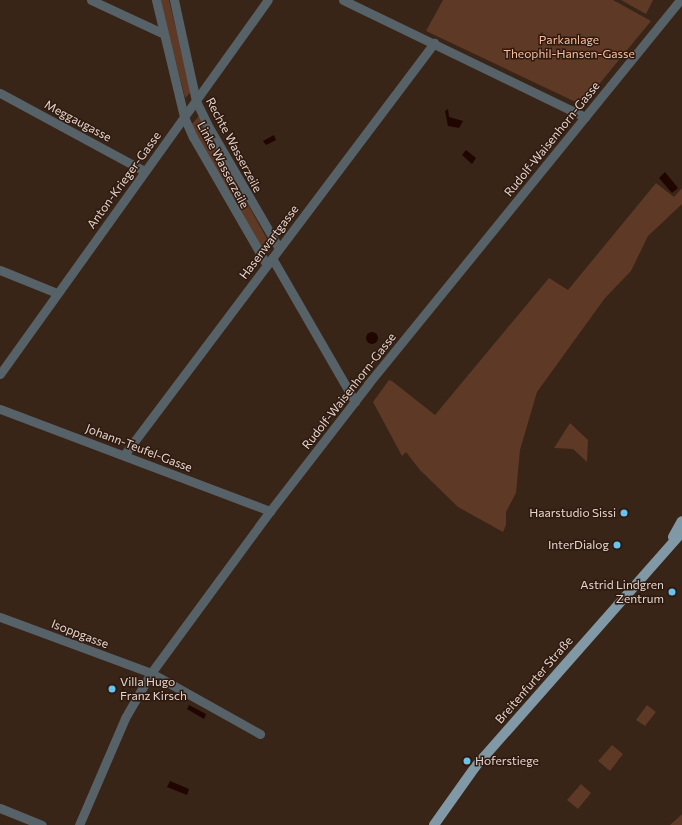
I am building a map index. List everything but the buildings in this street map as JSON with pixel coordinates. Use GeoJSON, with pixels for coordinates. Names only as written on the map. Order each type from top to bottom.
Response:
{"type":"FeatureCollection","features":[{"type":"Feature","properties":{"kind":"main road","name":"Breitenfurter Straße"},"geometry":{"type":"LineString","coordinates":[[660,557],[682,522]]}},
{"type":"Feature","properties":{"kind":"main road","name":"Breitenfurter Straße"},"geometry":{"type":"LineString","coordinates":[[434,825],[475,767],[682,532]]}},
{"type":"Feature","properties":{"kind":"street"},"geometry":{"type":"LineString","coordinates":[[91,0],[162,33]]}},
{"type":"Feature","properties":{"kind":"street","name":"Linke Wasserzeile"},"geometry":{"type":"LineString","coordinates":[[156,0],[162,33],[184,117],[193,137],[355,402]]}},
{"type":"Feature","properties":{"kind":"street","name":"Rechte Wasserzeile"},"geometry":{"type":"LineString","coordinates":[[174,0],[196,101],[207,124],[279,248]]}},
{"type":"Feature","properties":{"kind":"street","name":"Anton-Krieger-Gasse"},"geometry":{"type":"LineString","coordinates":[[0,374],[268,0]]}},
{"type":"Feature","properties":{"kind":"street"},"geometry":{"type":"LineString","coordinates":[[343,0],[585,116]]}},
{"type":"Feature","properties":{"kind":"street","name":"Rudolf-Waisenhorn-Gasse"},"geometry":{"type":"LineString","coordinates":[[80,825],[125,718],[151,673],[270,511],[355,402],[680,0]]}},
{"type":"Feature","properties":{"kind":"street","name":"Hasenwartgasse"},"geometry":{"type":"LineString","coordinates":[[124,455],[434,43]]}},
{"type":"Feature","properties":{"kind":"street","name":"Meggaugasse"},"geometry":{"type":"LineString","coordinates":[[0,93],[144,171]]}},
{"type":"Feature","properties":{"kind":"street"},"geometry":{"type":"LineString","coordinates":[[0,270],[58,293]]}},
{"type":"Feature","properties":{"kind":"street","name":"Johann-Teufel-Gasse"},"geometry":{"type":"LineString","coordinates":[[0,409],[270,511]]}},
{"type":"Feature","properties":{"kind":"street","name":"Isoppgasse"},"geometry":{"type":"LineString","coordinates":[[0,617],[151,673]]}},
{"type":"Feature","properties":{"kind":"street"},"geometry":{"type":"LineString","coordinates":[[151,673],[260,734]]}},
{"type":"Feature","properties":{"kind":"street"},"geometry":{"type":"LineString","coordinates":[[0,808],[42,825]]}},
{"type":"Feature","properties":{"kind":"green space"},"geometry":{"type":"Polygon","coordinates":[[[160,0],[169,0],[191,92],[185,98],[160,0]]]}},
{"type":"Feature","properties":{"kind":"green space","name":"Parkanlage Theophil-Hansen-Gasse"},"geometry":{"type":"Polygon","coordinates":[[[443,0],[613,0],[651,21],[582,105],[426,31],[443,0]]]}},
{"type":"Feature","properties":{"kind":"green space"},"geometry":{"type":"Polygon","coordinates":[[[621,0],[653,0],[646,14],[621,0]]]}},
{"type":"Feature","properties":{"kind":"green space"},"geometry":{"type":"Polygon","coordinates":[[[199,116],[271,246],[269,253],[264,253],[191,125],[199,116]]]}},
{"type":"Feature","properties":{"kind":"green space"},"geometry":{"type":"Polygon","coordinates":[[[656,183],[674,197],[682,188],[682,204],[648,236],[631,271],[605,298],[537,392],[520,450],[516,493],[506,512],[506,525],[503,532],[458,507],[420,470],[406,452],[402,456],[373,402],[389,380],[435,415],[549,278],[568,290],[656,183]]]}},
{"type":"Feature","properties":{"kind":"green space"},"geometry":{"type":"Polygon","coordinates":[[[570,423],[588,440],[587,462],[573,449],[554,448],[570,423]]]}},
{"type":"Feature","properties":{"kind":"green space"},"geometry":{"type":"Polygon","coordinates":[[[647,705],[656,712],[645,726],[636,720],[647,705]]]}},
{"type":"Feature","properties":{"kind":"green space"},"geometry":{"type":"Polygon","coordinates":[[[612,745],[623,754],[610,771],[598,761],[612,745]]]}},
{"type":"Feature","properties":{"kind":"green space"},"geometry":{"type":"Polygon","coordinates":[[[581,784],[591,793],[578,809],[567,800],[581,784]]]}},
{"type":"Feature","properties":{"kind":"green space"},"geometry":{"type":"Polygon","coordinates":[[[682,814],[682,825],[670,825],[679,817],[682,814]]]}},
{"type":"Feature","properties":{"kind":"shaded area"},"geometry":{"type":"Polygon","coordinates":[[[448,109],[449,117],[463,121],[459,128],[448,126],[445,111],[448,109]]]}},
{"type":"Feature","properties":{"kind":"shaded area"},"geometry":{"type":"Polygon","coordinates":[[[274,135],[276,140],[266,145],[263,141],[274,135]]]}},
{"type":"Feature","properties":{"kind":"shaded area"},"geometry":{"type":"Polygon","coordinates":[[[466,150],[476,158],[472,164],[462,155],[466,150]]]}},
{"type":"Feature","properties":{"kind":"shaded area"},"geometry":{"type":"Polygon","coordinates":[[[665,172],[678,188],[672,193],[659,178],[665,172]]]}},
{"type":"Feature","properties":{"kind":"shaded area"},"geometry":{"type":"Polygon","coordinates":[[[370,332],[374,332],[378,338],[374,344],[370,344],[366,340],[366,336],[370,332]]]}},
{"type":"Feature","properties":{"kind":"shaded area"},"geometry":{"type":"Polygon","coordinates":[[[189,705],[206,714],[204,719],[187,709],[189,705]]]}},
{"type":"Feature","properties":{"kind":"shaded area"},"geometry":{"type":"Polygon","coordinates":[[[170,781],[189,789],[187,795],[167,787],[170,781]]]}},
{"type":"Feature","properties":{"kind":"place","name":"Haarstudio Sissi"},"geometry":{"type":"Point","coordinates":[624,513]}},
{"type":"Feature","properties":{"kind":"place","name":"InterDialog"},"geometry":{"type":"Point","coordinates":[617,545]}},
{"type":"Feature","properties":{"kind":"place","name":"Astrid Lindgren Zentrum"},"geometry":{"type":"Point","coordinates":[672,592]}},
{"type":"Feature","properties":{"kind":"place","name":"Villa Hugo Franz Kirsch"},"geometry":{"type":"Point","coordinates":[112,689]}},
{"type":"Feature","properties":{"kind":"place","name":"Hoferstiege"},"geometry":{"type":"Point","coordinates":[467,761]}}]}
